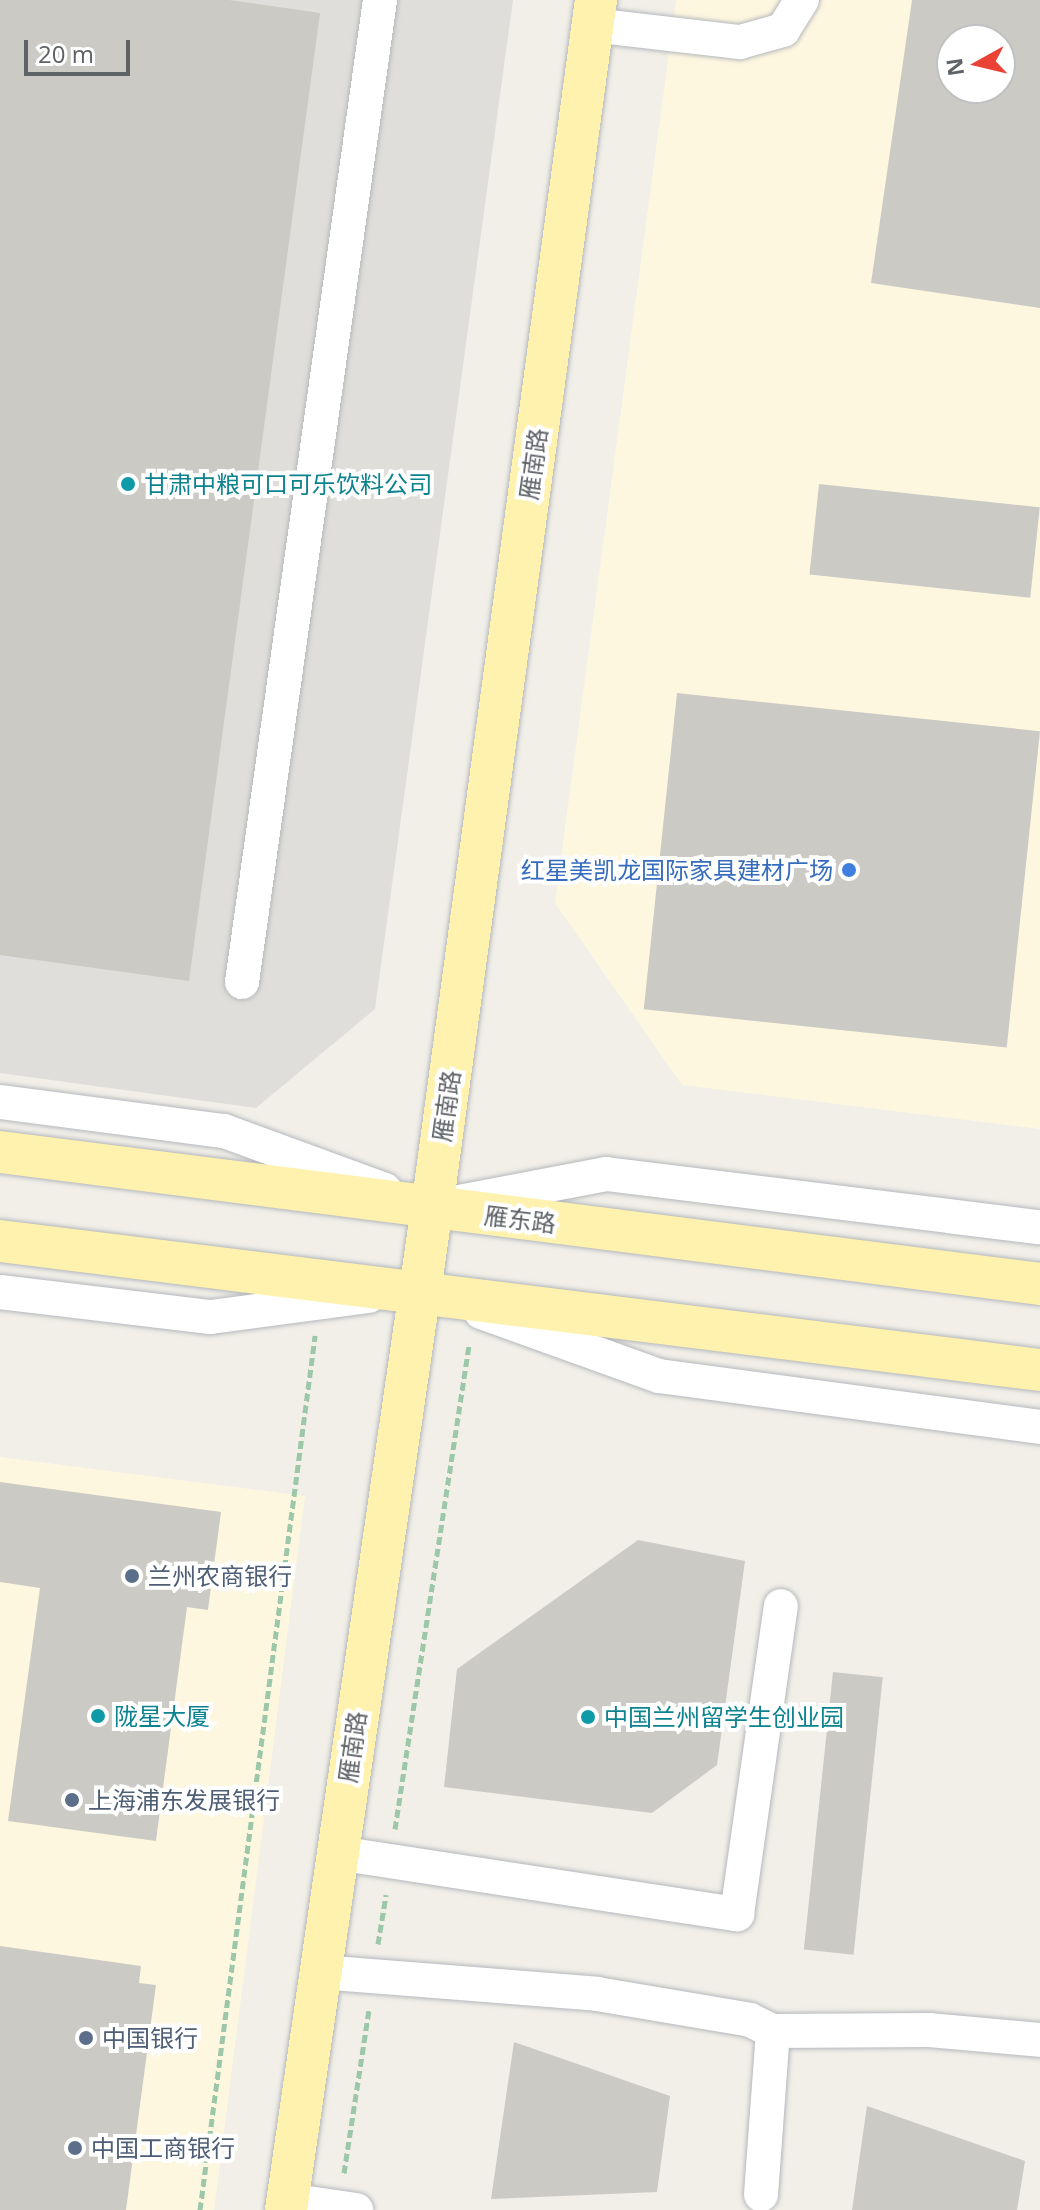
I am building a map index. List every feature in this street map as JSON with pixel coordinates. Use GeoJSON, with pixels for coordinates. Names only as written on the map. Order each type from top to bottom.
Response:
{"type":"FeatureCollection","features":[{"type":"Feature","properties":{"kind":"main road","name":"雁南路"},"geometry":{"type":"LineString","coordinates":[[287,2205],[432,1208],[594,13]]}},
{"type":"Feature","properties":{"kind":"main road","name":"雁东路"},"geometry":{"type":"LineString","coordinates":[[0,1152],[1040,1284]]}},
{"type":"Feature","properties":{"kind":"main road"},"geometry":{"type":"LineString","coordinates":[[0,1241],[418,1290],[1040,1370]]}},
{"type":"Feature","properties":{"kind":"street"},"geometry":{"type":"LineString","coordinates":[[242,982],[380,0]]}},
{"type":"Feature","properties":{"kind":"street"},"geometry":{"type":"LineString","coordinates":[[594,13],[740,42],[783,30],[802,0]]}},
{"type":"Feature","properties":{"kind":"street"},"geometry":{"type":"LineString","coordinates":[[0,1102],[224,1131],[432,1208],[606,1174],[1040,1227]]}},
{"type":"Feature","properties":{"kind":"street"},"geometry":{"type":"LineString","coordinates":[[0,1292],[211,1317],[418,1290],[659,1376],[1040,1427]]}},
{"type":"Feature","properties":{"kind":"street"},"geometry":{"type":"LineString","coordinates":[[337,1853],[737,1914],[781,1606]]}},
{"type":"Feature","properties":{"kind":"street"},"geometry":{"type":"LineString","coordinates":[[320,1972],[597,1994],[750,2020],[773,2031],[929,2030],[1040,2040]]}},
{"type":"Feature","properties":{"kind":"street"},"geometry":{"type":"LineString","coordinates":[[761,2195],[773,2031]]}},
{"type":"Feature","properties":{"kind":"street"},"geometry":{"type":"LineString","coordinates":[[287,2205],[347,2209]]}},
{"type":"Feature","properties":{"kind":"path"},"geometry":{"type":"LineString","coordinates":[[200,2210],[320,1303]]}},
{"type":"Feature","properties":{"kind":"path"},"geometry":{"type":"LineString","coordinates":[[347,2209],[373,1977],[474,1310]]}},
{"type":"Feature","properties":{"kind":"shaded area"},"geometry":{"type":"Polygon","coordinates":[[[0,0],[513,0],[375,1009],[256,1108],[0,1073],[0,0]]]}},
{"type":"Feature","properties":{"kind":"shaded area"},"geometry":{"type":"Polygon","coordinates":[[[676,0],[1040,0],[1040,1129],[682,1085],[555,903],[676,0]]]}},
{"type":"Feature","properties":{"kind":"shaded area"},"geometry":{"type":"Polygon","coordinates":[[[0,1457],[305,1496],[214,2210],[0,2210],[0,1457]]]}},
{"type":"Feature","properties":{"kind":"building","name":"甘肃中粮可口可乐饮料公司"},"geometry":{"type":"Polygon","coordinates":[[[0,0],[229,0],[320,13],[189,981],[0,955],[0,0]]]}},
{"type":"Feature","properties":{"kind":"building"},"geometry":{"type":"Polygon","coordinates":[[[912,0],[1040,0],[1040,308],[871,283],[912,0]]]}},
{"type":"Feature","properties":{"kind":"building"},"geometry":{"type":"Polygon","coordinates":[[[819,484],[1040,507],[1030,598],[809,575],[819,484]]]}},
{"type":"Feature","properties":{"kind":"building","name":"红星美凯龙国际家具建材广场"},"geometry":{"type":"Polygon","coordinates":[[[677,693],[1040,731],[1007,1047],[644,1009],[677,693]]]}},
{"type":"Feature","properties":{"kind":"building","name":"陇星大厦"},"geometry":{"type":"Polygon","coordinates":[[[0,1482],[221,1512],[208,1610],[187,1607],[156,1841],[8,1821],[40,1588],[0,1582],[0,1482]]]}},
{"type":"Feature","properties":{"kind":"building","name":"中国兰州留学生创业园"},"geometry":{"type":"Polygon","coordinates":[[[638,1540],[745,1561],[717,1765],[652,1813],[444,1787],[457,1669],[638,1540]]]}},
{"type":"Feature","properties":{"kind":"building"},"geometry":{"type":"Polygon","coordinates":[[[833,1672],[883,1677],[854,1955],[804,1949],[833,1672]]]}},
{"type":"Feature","properties":{"kind":"building"},"geometry":{"type":"Polygon","coordinates":[[[0,1946],[141,1966],[139,1983],[156,1985],[126,2210],[0,2210],[0,1946]]]}},
{"type":"Feature","properties":{"kind":"building"},"geometry":{"type":"Polygon","coordinates":[[[514,2042],[670,2096],[657,2192],[491,2199],[514,2042]]]}},
{"type":"Feature","properties":{"kind":"building"},"geometry":{"type":"Polygon","coordinates":[[[867,2106],[1025,2161],[1017,2210],[852,2210],[867,2106]]]}},
{"type":"Feature","properties":{"kind":"place","name":"甘肃中粮可口可乐饮料公司"},"geometry":{"type":"Point","coordinates":[128,484]}},
{"type":"Feature","properties":{"kind":"place","name":"红星美凯龙国际家具建材广场"},"geometry":{"type":"Point","coordinates":[849,870]}},
{"type":"Feature","properties":{"kind":"place","name":"兰州农商银行"},"geometry":{"type":"Point","coordinates":[132,1576]}},
{"type":"Feature","properties":{"kind":"place","name":"陇星大厦"},"geometry":{"type":"Point","coordinates":[98,1716]}},
{"type":"Feature","properties":{"kind":"place","name":"中国兰州留学生创业园"},"geometry":{"type":"Point","coordinates":[588,1717]}},
{"type":"Feature","properties":{"kind":"place","name":"上海浦东发展银行"},"geometry":{"type":"Point","coordinates":[72,1800]}},
{"type":"Feature","properties":{"kind":"place","name":"中国银行"},"geometry":{"type":"Point","coordinates":[86,2038]}},
{"type":"Feature","properties":{"kind":"place","name":"中国工商银行"},"geometry":{"type":"Point","coordinates":[75,2148]}}]}
